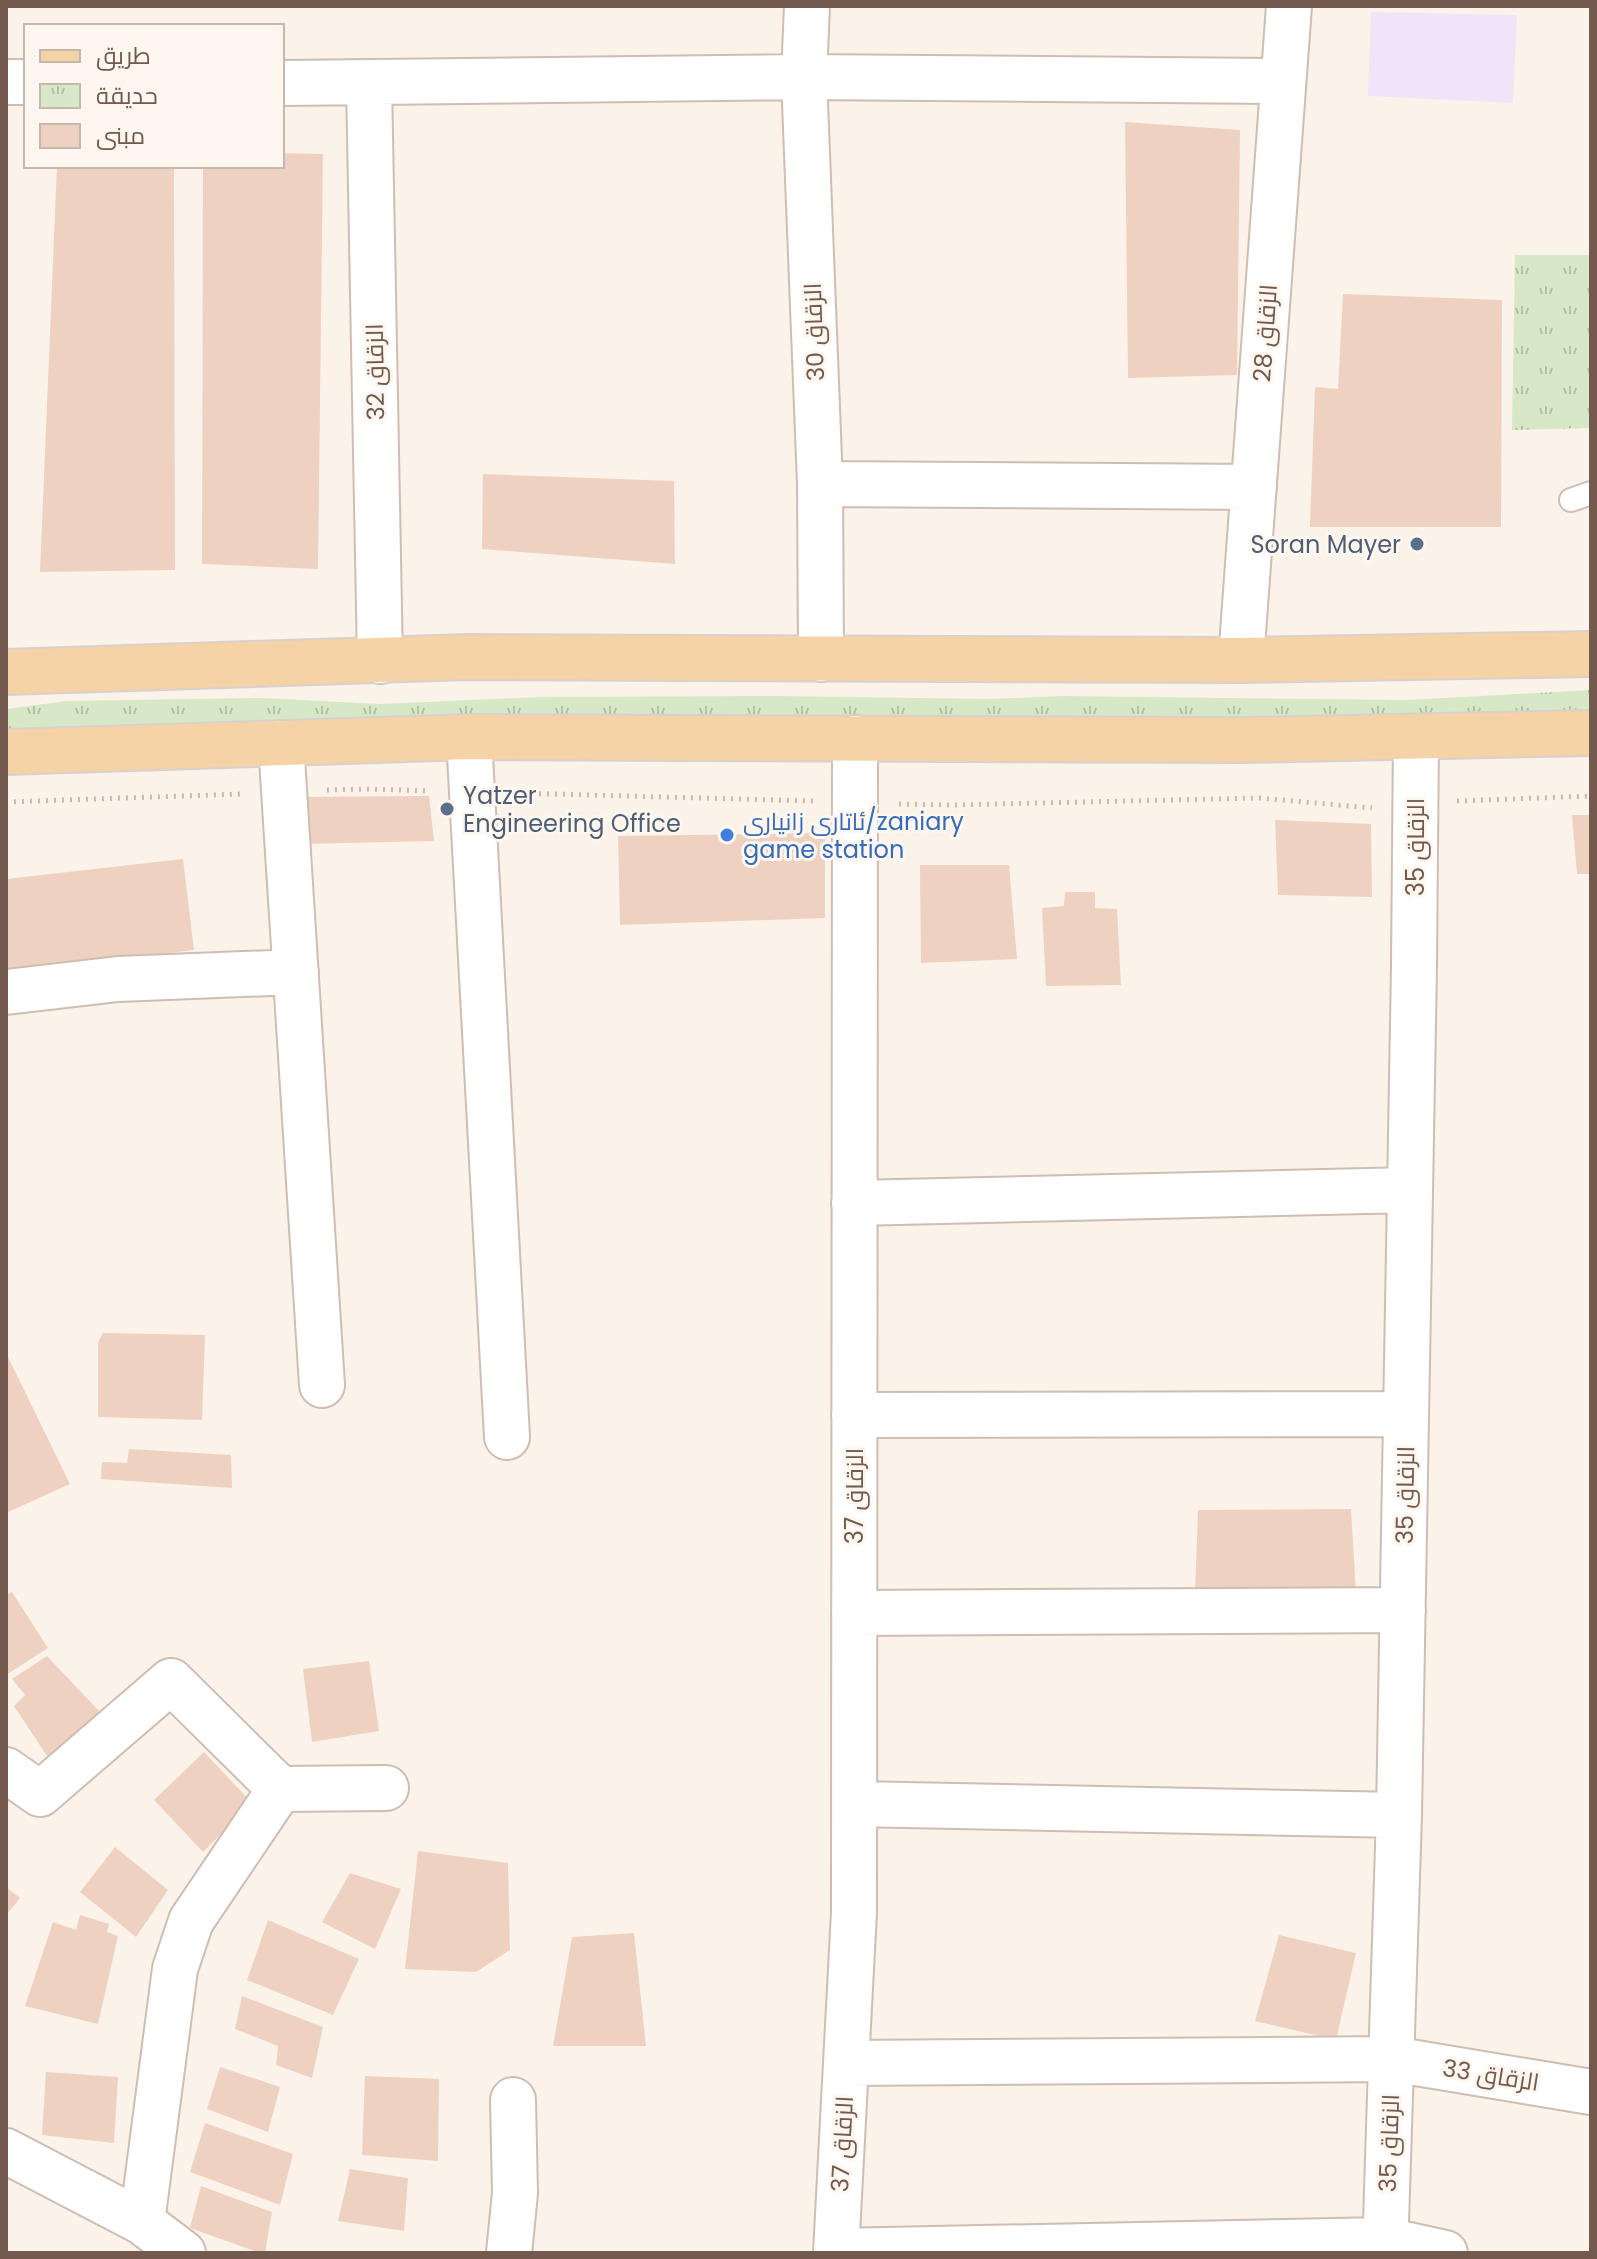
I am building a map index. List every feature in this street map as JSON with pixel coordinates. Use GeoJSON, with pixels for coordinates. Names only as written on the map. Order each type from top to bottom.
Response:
{"type":"FeatureCollection","features":[{"type":"Feature","properties":{"kind":"main road"},"geometry":{"type":"LineString","coordinates":[[6,672],[468,657],[1241,660],[1591,654]]}},
{"type":"Feature","properties":{"kind":"main road"},"geometry":{"type":"LineString","coordinates":[[6,752],[469,737],[1241,740],[1591,733]]}},
{"type":"Feature","properties":{"kind":"street","name":"الزقاق 30"},"geometry":{"type":"LineString","coordinates":[[807,6],[804,77],[820,484],[821,659]]}},
{"type":"Feature","properties":{"kind":"street","name":"الزقاق 28"},"geometry":{"type":"LineString","coordinates":[[1241,660],[1289,6]]}},
{"type":"Feature","properties":{"kind":"street"},"geometry":{"type":"LineString","coordinates":[[284,83],[804,77],[1283,81]]}},
{"type":"Feature","properties":{"kind":"street","name":"الزقاق 32"},"geometry":{"type":"LineString","coordinates":[[369,83],[380,661]]}},
{"type":"Feature","properties":{"kind":"street"},"geometry":{"type":"LineString","coordinates":[[820,484],[1254,487]]}},
{"type":"Feature","properties":{"kind":"street"},"geometry":{"type":"LineString","coordinates":[[469,737],[507,1437]]}},
{"type":"Feature","properties":{"kind":"street","name":"الزقاق 35"},"geometry":{"type":"LineString","coordinates":[[1386,2247],[1399,1815],[1416,737]]}},
{"type":"Feature","properties":{"kind":"street","name":"الزقاق 37"},"geometry":{"type":"LineString","coordinates":[[836,2252],[854,1912],[855,738]]}},
{"type":"Feature","properties":{"kind":"street"},"geometry":{"type":"LineString","coordinates":[[281,743],[322,1385]]}},
{"type":"Feature","properties":{"kind":"street"},"geometry":{"type":"LineString","coordinates":[[6,992],[118,979],[296,972]]}},
{"type":"Feature","properties":{"kind":"street"},"geometry":{"type":"LineString","coordinates":[[854,1203],[1410,1190]]}},
{"type":"Feature","properties":{"kind":"street"},"geometry":{"type":"LineString","coordinates":[[854,1415],[1406,1414]]}},
{"type":"Feature","properties":{"kind":"street"},"geometry":{"type":"LineString","coordinates":[[854,1613],[1403,1610]]}},
{"type":"Feature","properties":{"kind":"street"},"geometry":{"type":"LineString","coordinates":[[32,1797],[171,1681],[280,1789],[386,1788]]}},
{"type":"Feature","properties":{"kind":"street"},"geometry":{"type":"LineString","coordinates":[[142,2222],[175,1969],[191,1921],[280,1789]]}},
{"type":"Feature","properties":{"kind":"street"},"geometry":{"type":"LineString","coordinates":[[854,1804],[1399,1815]]}},
{"type":"Feature","properties":{"kind":"street","name":"الزقاق 33"},"geometry":{"type":"LineString","coordinates":[[846,2063],[1392,2059],[1591,2092]]}},
{"type":"Feature","properties":{"kind":"street"},"geometry":{"type":"LineString","coordinates":[[509,2253],[515,2193],[513,2100]]}},
{"type":"Feature","properties":{"kind":"street"},"geometry":{"type":"LineString","coordinates":[[6,2151],[142,2222],[183,2253]]}},
{"type":"Feature","properties":{"kind":"street"},"geometry":{"type":"LineString","coordinates":[[836,2252],[1386,2247],[1445,2253]]}},
{"type":"Feature","properties":{"kind":"path"},"geometry":{"type":"LineString","coordinates":[[6,802],[366,789],[952,805],[1259,798],[1395,810],[1469,800],[1591,796]]}},
{"type":"Feature","properties":{"kind":"shaded area"},"geometry":{"type":"Polygon","coordinates":[[[1371,12],[1517,15],[1513,103],[1368,96],[1371,12]]]}},
{"type":"Feature","properties":{"kind":"green space"},"geometry":{"type":"Polygon","coordinates":[[[1515,255],[1591,255],[1591,428],[1512,430],[1515,255]]]}},
{"type":"Feature","properties":{"kind":"green space"},"geometry":{"type":"Polygon","coordinates":[[[1591,690],[1591,712],[1404,719],[1309,716],[1057,723],[776,716],[678,720],[65,727],[6,731],[6,709],[67,701],[264,698],[380,704],[540,697],[776,696],[1407,700],[1591,690]]]}},
{"type":"Feature","properties":{"kind":"building"},"geometry":{"type":"Polygon","coordinates":[[[1125,122],[1240,130],[1237,375],[1128,378],[1125,122]]]}},
{"type":"Feature","properties":{"kind":"building"},"geometry":{"type":"Polygon","coordinates":[[[284,153],[323,154],[318,569],[202,564],[203,168],[284,168],[284,153]]]}},
{"type":"Feature","properties":{"kind":"building"},"geometry":{"type":"Polygon","coordinates":[[[57,168],[174,168],[175,570],[40,572],[57,168]]]}},
{"type":"Feature","properties":{"kind":"building"},"geometry":{"type":"Polygon","coordinates":[[[1343,294],[1502,300],[1501,527],[1310,527],[1315,387],[1338,389],[1343,294]]]}},
{"type":"Feature","properties":{"kind":"building"},"geometry":{"type":"Polygon","coordinates":[[[483,474],[674,481],[675,564],[482,549],[483,474]]]}},
{"type":"Feature","properties":{"kind":"building"},"geometry":{"type":"Polygon","coordinates":[[[429,796],[434,841],[301,844],[298,797],[429,796]]]}},
{"type":"Feature","properties":{"kind":"building"},"geometry":{"type":"Polygon","coordinates":[[[1572,815],[1591,815],[1591,874],[1577,874],[1572,815]]]}},
{"type":"Feature","properties":{"kind":"building"},"geometry":{"type":"Polygon","coordinates":[[[1275,820],[1371,824],[1372,897],[1278,895],[1275,820]]]}},
{"type":"Feature","properties":{"kind":"building"},"geometry":{"type":"Polygon","coordinates":[[[825,833],[825,918],[620,925],[618,836],[825,833]]]}},
{"type":"Feature","properties":{"kind":"building"},"geometry":{"type":"Polygon","coordinates":[[[183,859],[194,950],[6,973],[6,879],[183,859]]]}},
{"type":"Feature","properties":{"kind":"building"},"geometry":{"type":"Polygon","coordinates":[[[920,865],[1009,865],[1017,959],[921,963],[920,865]]]}},
{"type":"Feature","properties":{"kind":"building"},"geometry":{"type":"Polygon","coordinates":[[[1065,892],[1095,892],[1095,908],[1117,909],[1121,985],[1046,986],[1042,908],[1064,906],[1065,892]]]}},
{"type":"Feature","properties":{"kind":"building"},"geometry":{"type":"Polygon","coordinates":[[[103,1333],[205,1335],[202,1420],[98,1417],[98,1342],[103,1333]]]}},
{"type":"Feature","properties":{"kind":"building"},"geometry":{"type":"Polygon","coordinates":[[[6,1353],[70,1484],[6,1513],[6,1353]]]}},
{"type":"Feature","properties":{"kind":"building"},"geometry":{"type":"Polygon","coordinates":[[[129,1449],[231,1455],[232,1488],[101,1479],[102,1462],[127,1463],[129,1449]]]}},
{"type":"Feature","properties":{"kind":"building"},"geometry":{"type":"Polygon","coordinates":[[[1351,1509],[1356,1593],[1195,1594],[1198,1510],[1351,1509]]]}},
{"type":"Feature","properties":{"kind":"building"},"geometry":{"type":"Polygon","coordinates":[[[12,1592],[48,1648],[6,1675],[6,1595],[12,1592]]]}},
{"type":"Feature","properties":{"kind":"building"},"geometry":{"type":"Polygon","coordinates":[[[47,1656],[101,1713],[47,1756],[14,1706],[25,1695],[12,1679],[47,1656]]]}},
{"type":"Feature","properties":{"kind":"building"},"geometry":{"type":"Polygon","coordinates":[[[369,1661],[379,1731],[312,1742],[303,1669],[369,1661]]]}},
{"type":"Feature","properties":{"kind":"building"},"geometry":{"type":"Polygon","coordinates":[[[204,1752],[252,1803],[203,1852],[154,1800],[204,1752]]]}},
{"type":"Feature","properties":{"kind":"building"},"geometry":{"type":"Polygon","coordinates":[[[115,1847],[168,1890],[136,1937],[80,1892],[115,1847]]]}},
{"type":"Feature","properties":{"kind":"building"},"geometry":{"type":"Polygon","coordinates":[[[418,1851],[508,1863],[510,1950],[476,1972],[405,1969],[418,1851]]]}},
{"type":"Feature","properties":{"kind":"building"},"geometry":{"type":"Polygon","coordinates":[[[350,1873],[401,1889],[375,1949],[322,1922],[350,1873]]]}},
{"type":"Feature","properties":{"kind":"building"},"geometry":{"type":"Polygon","coordinates":[[[6,1887],[20,1898],[6,1915],[6,1887]]]}},
{"type":"Feature","properties":{"kind":"building"},"geometry":{"type":"Polygon","coordinates":[[[80,1915],[109,1924],[107,1932],[118,1936],[98,2024],[25,2006],[53,1922],[76,1930],[80,1915]]]}},
{"type":"Feature","properties":{"kind":"building"},"geometry":{"type":"Polygon","coordinates":[[[268,1920],[359,1959],[333,2015],[247,1980],[268,1920]]]}},
{"type":"Feature","properties":{"kind":"building"},"geometry":{"type":"Polygon","coordinates":[[[634,1933],[646,2046],[553,2046],[572,1937],[634,1933]]]}},
{"type":"Feature","properties":{"kind":"building"},"geometry":{"type":"Polygon","coordinates":[[[1279,1935],[1356,1953],[1336,2040],[1255,2021],[1279,1935]]]}},
{"type":"Feature","properties":{"kind":"building"},"geometry":{"type":"Polygon","coordinates":[[[242,1996],[323,2027],[312,2078],[276,2065],[278,2046],[235,2029],[242,1996]]]}},
{"type":"Feature","properties":{"kind":"building"},"geometry":{"type":"Polygon","coordinates":[[[220,2067],[280,2087],[268,2132],[207,2109],[220,2067]]]}},
{"type":"Feature","properties":{"kind":"building"},"geometry":{"type":"Polygon","coordinates":[[[46,2072],[118,2077],[114,2143],[42,2135],[46,2072]]]}},
{"type":"Feature","properties":{"kind":"building"},"geometry":{"type":"Polygon","coordinates":[[[365,2076],[439,2079],[438,2161],[362,2155],[365,2076]]]}},
{"type":"Feature","properties":{"kind":"building"},"geometry":{"type":"Polygon","coordinates":[[[205,2123],[293,2154],[280,2205],[190,2172],[205,2123]]]}},
{"type":"Feature","properties":{"kind":"building"},"geometry":{"type":"Polygon","coordinates":[[[350,2169],[408,2178],[404,2231],[338,2221],[350,2169]]]}},
{"type":"Feature","properties":{"kind":"building"},"geometry":{"type":"Polygon","coordinates":[[[201,2186],[272,2212],[265,2253],[190,2228],[201,2186]]]}},
{"type":"Feature","properties":{"kind":"place","name":"Soran Mayer"},"geometry":{"type":"Point","coordinates":[1417,544]}},
{"type":"Feature","properties":{"kind":"place","name":"Yatzer Engineering Office"},"geometry":{"type":"Point","coordinates":[447,809]}},
{"type":"Feature","properties":{"kind":"place","name":"ئاتاری زانیاری/zaniary game station"},"geometry":{"type":"Point","coordinates":[727,835]}}]}
